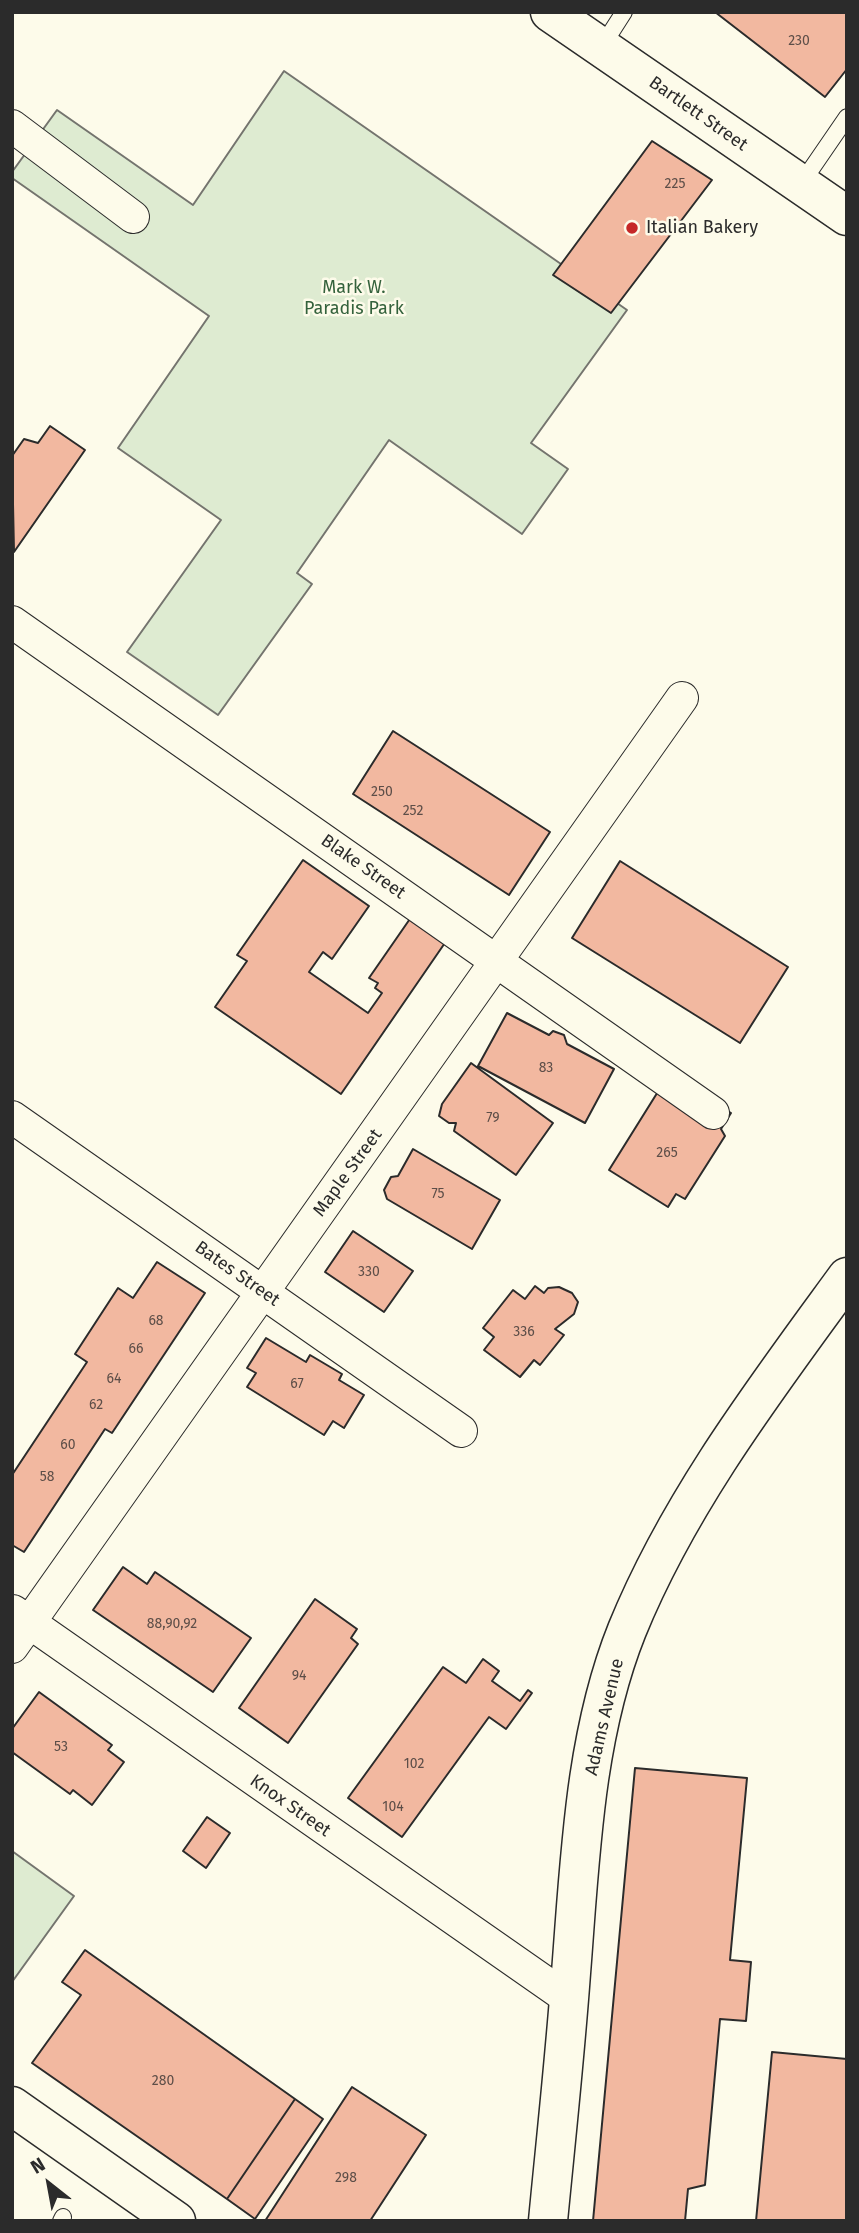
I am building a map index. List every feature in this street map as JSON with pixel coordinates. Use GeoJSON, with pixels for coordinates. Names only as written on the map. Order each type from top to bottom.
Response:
{"type":"FeatureCollection","features":[{"type":"Feature","properties":{"kind":"street","name":"Bartlett Street"},"geometry":{"type":"LineString","coordinates":[[550,12],[847,216]]}},
{"type":"Feature","properties":{"kind":"street"},"geometry":{"type":"LineString","coordinates":[[12,126],[133,217]]}},
{"type":"Feature","properties":{"kind":"street","name":"Blake Street"},"geometry":{"type":"LineString","coordinates":[[12,622],[713,1113]]}},
{"type":"Feature","properties":{"kind":"street","name":"Maple Street"},"geometry":{"type":"LineString","coordinates":[[18,1627],[157,1446],[262,1292],[682,698]]}},
{"type":"Feature","properties":{"kind":"street","name":"Bates Street"},"geometry":{"type":"LineString","coordinates":[[12,1117],[461,1431]]}},
{"type":"Feature","properties":{"kind":"street","name":"Adams Avenue"},"geometry":{"type":"LineString","coordinates":[[548,2221],[580,1854],[595,1750],[626,1633],[648,1581],[702,1486],[847,1276]]}},
{"type":"Feature","properties":{"kind":"street","name":"Knox Street"},"geometry":{"type":"LineString","coordinates":[[18,1627],[569,1999]]}},
{"type":"Feature","properties":{"kind":"street"},"geometry":{"type":"LineString","coordinates":[[12,2106],[177,2221]]}},
{"type":"Feature","properties":{"kind":"lane"},"geometry":{"type":"LineString","coordinates":[[601,48],[624,12]]}},
{"type":"Feature","properties":{"kind":"lane"},"geometry":{"type":"LineString","coordinates":[[800,184],[847,117]]}},
{"type":"Feature","properties":{"kind":"green space","name":"Mark W. Paradis Park"},"geometry":{"type":"Polygon","coordinates":[[[284,71],[627,310],[531,443],[568,469],[522,534],[389,440],[297,573],[312,584],[218,715],[127,652],[221,520],[118,448],[209,316],[12,178],[12,172],[57,110],[193,205],[284,71]]]}},
{"type":"Feature","properties":{"kind":"green space"},"geometry":{"type":"Polygon","coordinates":[[[12,1851],[74,1896],[12,1982],[12,1851]]]}},
{"type":"Feature","properties":{"kind":"building"},"geometry":{"type":"Polygon","coordinates":[[[715,12],[847,12],[847,69],[825,97],[715,12]]]}},
{"type":"Feature","properties":{"kind":"building","name":"Italian Bakery"},"geometry":{"type":"Polygon","coordinates":[[[652,141],[712,180],[611,313],[553,275],[652,141]]]}},
{"type":"Feature","properties":{"kind":"building"},"geometry":{"type":"Polygon","coordinates":[[[50,426],[85,450],[14,552],[12,456],[24,439],[38,443],[50,426]]]}},
{"type":"Feature","properties":{"kind":"building"},"geometry":{"type":"Polygon","coordinates":[[[393,731],[550,832],[509,895],[353,794],[393,731]]]}},
{"type":"Feature","properties":{"kind":"building"},"geometry":{"type":"Polygon","coordinates":[[[303,860],[369,906],[332,959],[323,952],[309,972],[368,1013],[382,993],[375,988],[378,983],[369,978],[414,913],[449,937],[341,1094],[215,1007],[247,961],[237,955],[303,860]]]}},
{"type":"Feature","properties":{"kind":"building"},"geometry":{"type":"Polygon","coordinates":[[[620,861],[788,967],[740,1043],[572,938],[620,861]]]}},
{"type":"Feature","properties":{"kind":"building"},"geometry":{"type":"Polygon","coordinates":[[[507,1013],[549,1035],[553,1031],[564,1035],[567,1044],[614,1069],[585,1123],[478,1066],[507,1013]]]}},
{"type":"Feature","properties":{"kind":"building"},"geometry":{"type":"Polygon","coordinates":[[[471,1063],[553,1123],[516,1175],[454,1131],[456,1123],[449,1123],[439,1116],[442,1104],[471,1063]]]}},
{"type":"Feature","properties":{"kind":"building"},"geometry":{"type":"Polygon","coordinates":[[[669,1074],[731,1113],[721,1129],[725,1136],[685,1199],[676,1194],[668,1207],[609,1170],[669,1074]]]}},
{"type":"Feature","properties":{"kind":"building"},"geometry":{"type":"Polygon","coordinates":[[[413,1149],[500,1200],[472,1249],[387,1199],[384,1190],[391,1177],[398,1176],[413,1149]]]}},
{"type":"Feature","properties":{"kind":"building"},"geometry":{"type":"Polygon","coordinates":[[[353,1231],[413,1271],[384,1312],[325,1272],[353,1231]]]}},
{"type":"Feature","properties":{"kind":"building"},"geometry":{"type":"Polygon","coordinates":[[[157,1262],[205,1293],[112,1433],[105,1429],[24,1552],[12,1545],[12,1475],[87,1362],[75,1354],[118,1288],[133,1298],[157,1262]]]}},
{"type":"Feature","properties":{"kind":"building"},"geometry":{"type":"Polygon","coordinates":[[[535,1286],[544,1293],[548,1288],[559,1287],[572,1293],[578,1302],[574,1314],[555,1329],[564,1335],[540,1365],[534,1360],[520,1377],[484,1350],[494,1337],[483,1328],[513,1290],[525,1299],[535,1286]]]}},
{"type":"Feature","properties":{"kind":"building"},"geometry":{"type":"Polygon","coordinates":[[[266,1338],[306,1362],[310,1355],[342,1374],[339,1380],[364,1395],[344,1428],[333,1421],[324,1435],[247,1387],[256,1373],[247,1368],[266,1338]]]}},
{"type":"Feature","properties":{"kind":"building"},"geometry":{"type":"Polygon","coordinates":[[[123,1567],[147,1584],[155,1572],[251,1638],[213,1692],[93,1610],[123,1567]]]}},
{"type":"Feature","properties":{"kind":"building"},"geometry":{"type":"Polygon","coordinates":[[[315,1599],[357,1629],[351,1638],[358,1644],[288,1743],[239,1708],[315,1599]]]}},
{"type":"Feature","properties":{"kind":"building"},"geometry":{"type":"Polygon","coordinates":[[[483,1659],[499,1671],[492,1681],[520,1701],[528,1690],[532,1693],[506,1729],[489,1717],[402,1837],[348,1798],[443,1667],[466,1683],[483,1659]]]}},
{"type":"Feature","properties":{"kind":"building"},"geometry":{"type":"Polygon","coordinates":[[[39,1692],[112,1745],[108,1750],[124,1762],[92,1805],[73,1790],[70,1794],[12,1752],[12,1729],[39,1692]]]}},
{"type":"Feature","properties":{"kind":"building"},"geometry":{"type":"Polygon","coordinates":[[[635,1768],[747,1778],[730,1960],[751,1962],[746,2021],[720,2019],[705,2185],[688,2189],[685,2221],[593,2221],[635,1768]]]}},
{"type":"Feature","properties":{"kind":"building"},"geometry":{"type":"Polygon","coordinates":[[[207,1817],[230,1833],[206,1868],[183,1851],[207,1817]]]}},
{"type":"Feature","properties":{"kind":"building"},"geometry":{"type":"Polygon","coordinates":[[[85,1950],[295,2099],[227,2199],[32,2063],[81,1995],[62,1982],[85,1950]]]}},
{"type":"Feature","properties":{"kind":"building"},"geometry":{"type":"Polygon","coordinates":[[[772,2052],[847,2059],[847,2221],[756,2221],[772,2052]]]}},
{"type":"Feature","properties":{"kind":"building"},"geometry":{"type":"Polygon","coordinates":[[[352,2087],[426,2135],[370,2221],[265,2221],[352,2087]]]}},
{"type":"Feature","properties":{"kind":"building"},"geometry":{"type":"Polygon","coordinates":[[[295,2099],[323,2119],[255,2219],[227,2199],[295,2099]]]}},
{"type":"Feature","properties":{"kind":"place","name":"Italian Bakery"},"geometry":{"type":"Point","coordinates":[632,228]}}]}
